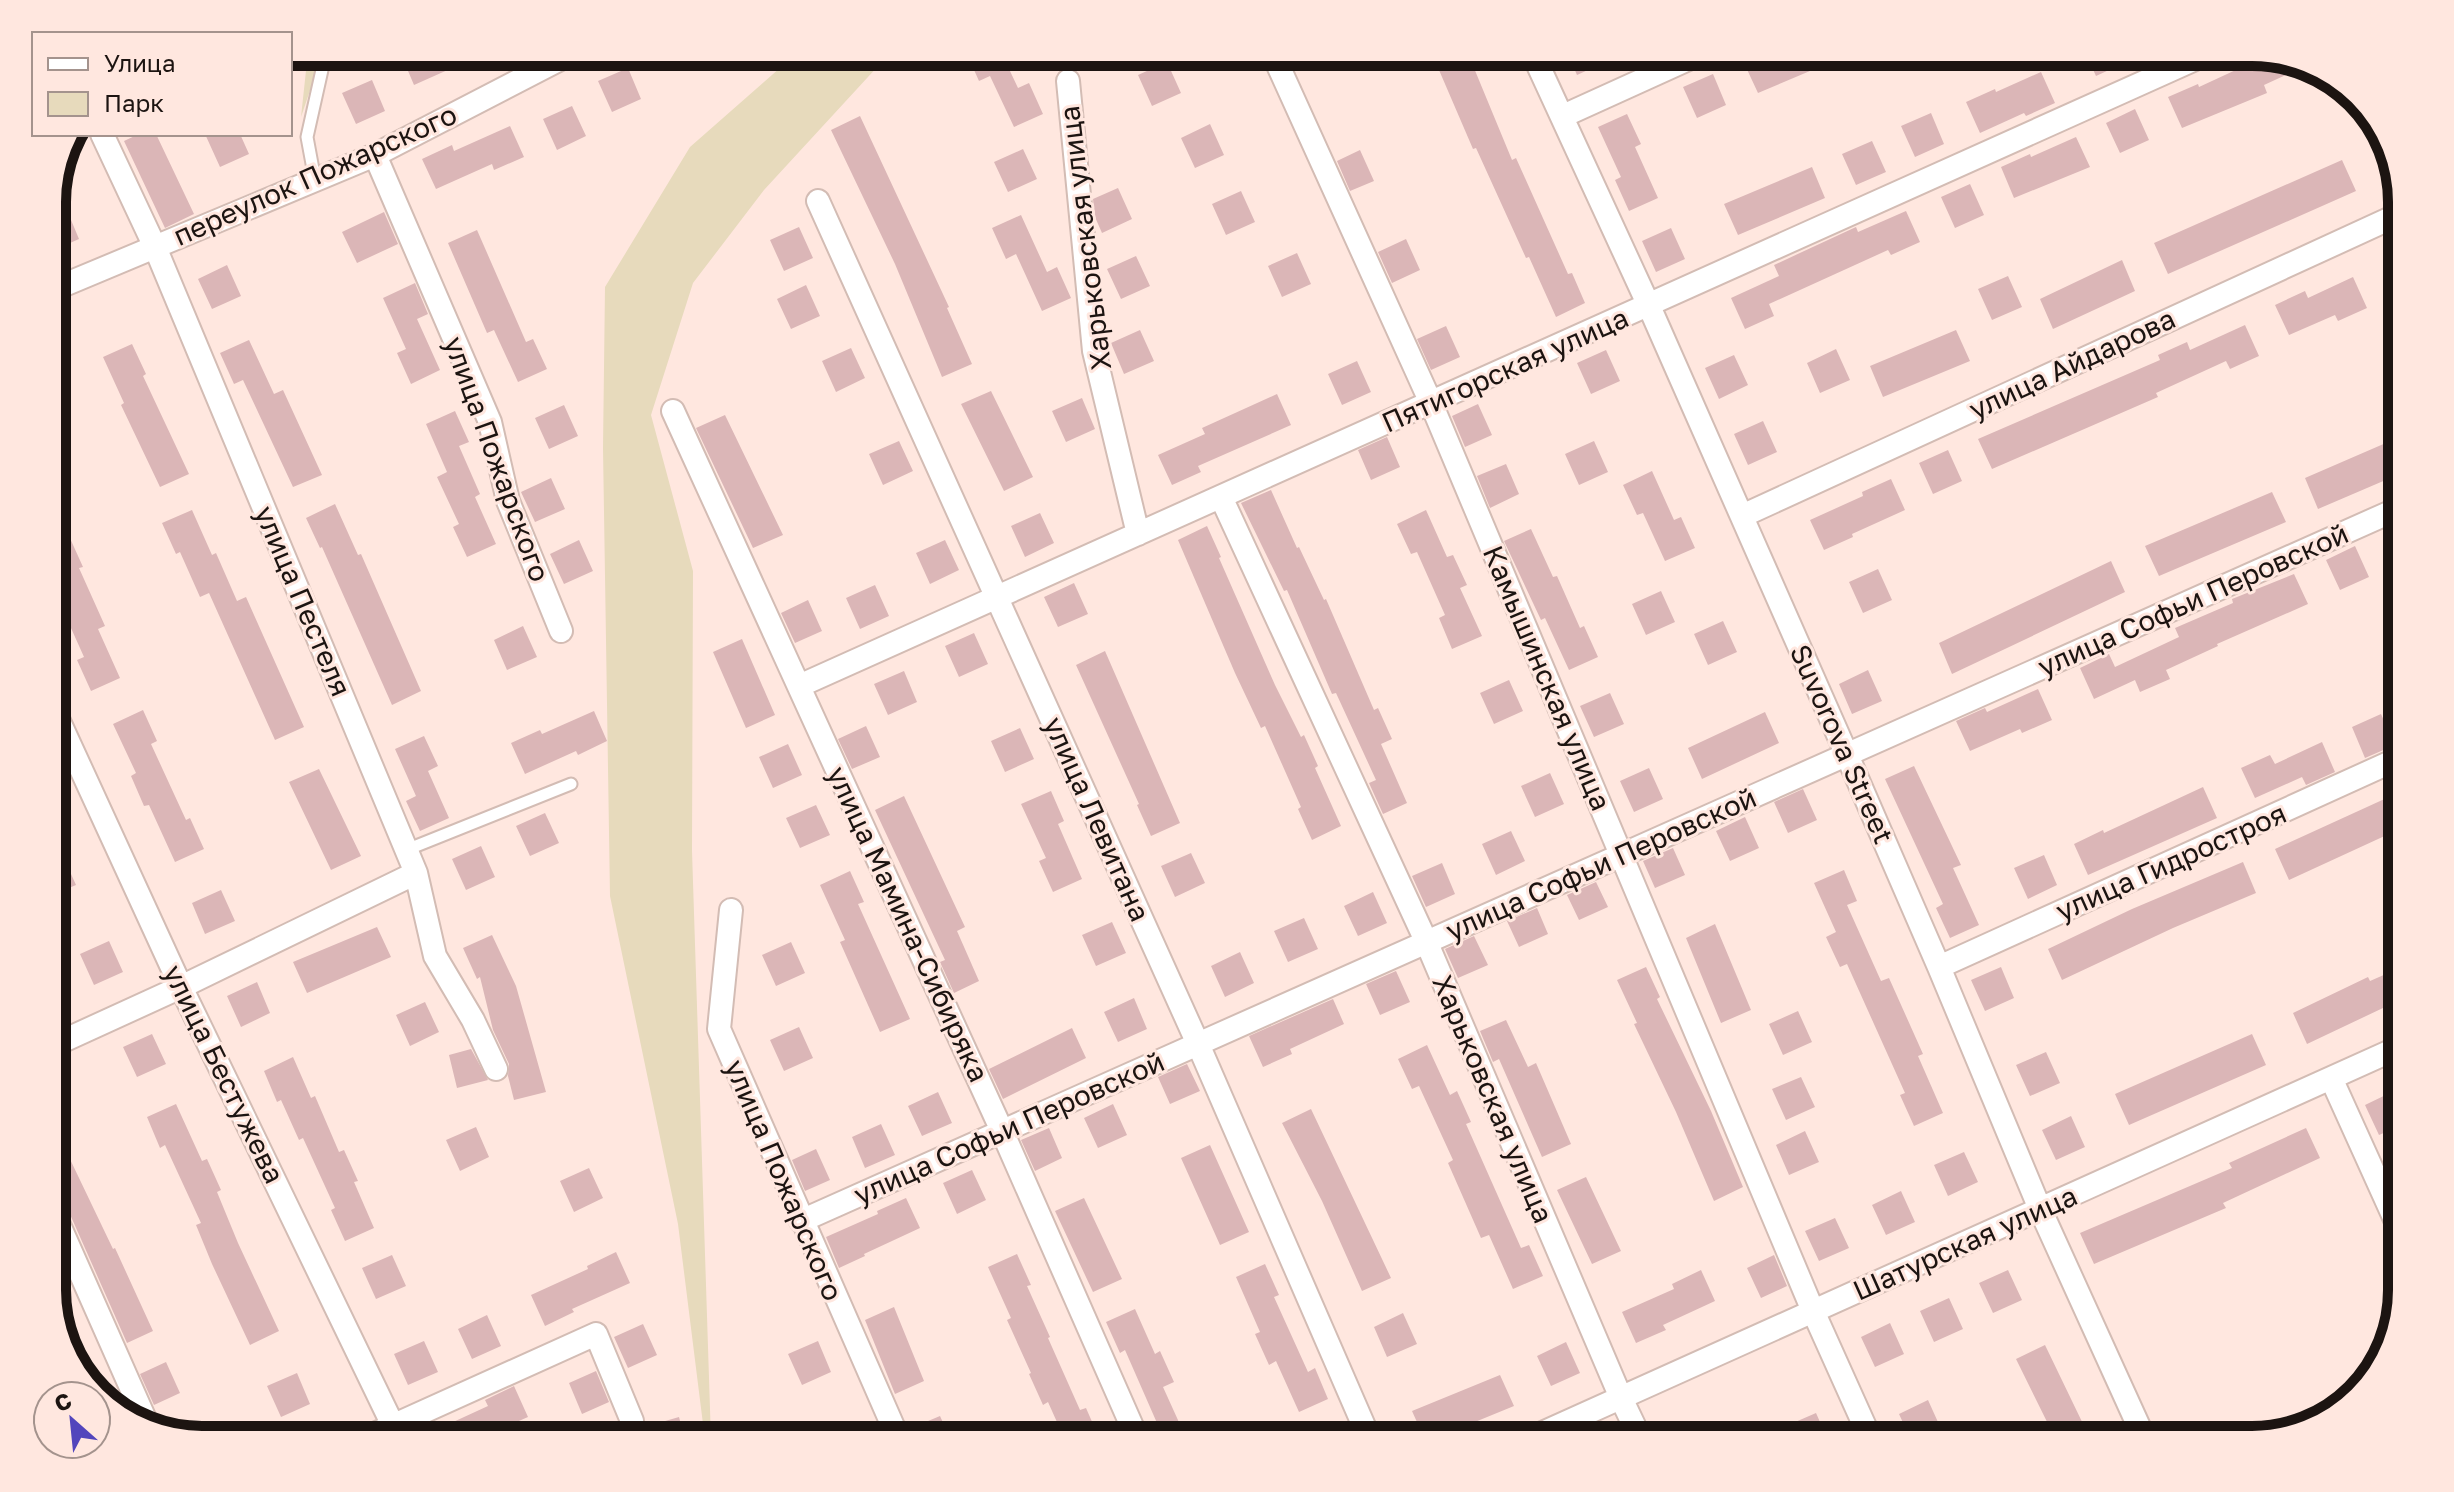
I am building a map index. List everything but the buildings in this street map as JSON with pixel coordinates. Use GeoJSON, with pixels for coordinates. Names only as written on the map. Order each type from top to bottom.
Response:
{"type":"FeatureCollection","features":[{"type":"Feature","properties":{"kind":"street","name":"переулок Пожарского"},"geometry":{"type":"LineString","coordinates":[[66,284],[375,155],[547,66]]}},
{"type":"Feature","properties":{"kind":"street","name":"Камышинская улица"},"geometry":{"type":"LineString","coordinates":[[1278,66],[1431,403],[1813,1311],[1865,1426]]}},
{"type":"Feature","properties":{"kind":"street","name":"Suvorova Street"},"geometry":{"type":"LineString","coordinates":[[1539,66],[1742,516],[1939,967],[2040,1209],[2139,1426]]}},
{"type":"Feature","properties":{"kind":"street"},"geometry":{"type":"LineString","coordinates":[[1563,116],[1673,66]]}},
{"type":"Feature","properties":{"kind":"street","name":"Пятигорская улица"},"geometry":{"type":"LineString","coordinates":[[799,686],[2180,66]]}},
{"type":"Feature","properties":{"kind":"street","name":"Харьковская улица"},"geometry":{"type":"LineString","coordinates":[[1068,81],[1094,351],[1138,534]]}},
{"type":"Feature","properties":{"kind":"street","name":"улица Пестеля"},"geometry":{"type":"LineString","coordinates":[[103,136],[155,247],[416,873],[435,956],[473,1020],[496,1069]]}},
{"type":"Feature","properties":{"kind":"street","name":"улица Пожарского"},"geometry":{"type":"LineString","coordinates":[[375,155],[490,422],[508,501],[561,631]]}},
{"type":"Feature","properties":{"kind":"street","name":"улица Левитана"},"geometry":{"type":"LineString","coordinates":[[818,201],[1198,1044],[1364,1426]]}},
{"type":"Feature","properties":{"kind":"street","name":"улица Айдарова"},"geometry":{"type":"LineString","coordinates":[[1742,516],[2388,219]]}},
{"type":"Feature","properties":{"kind":"street","name":"улица Мамина-Сибиряка"},"geometry":{"type":"LineString","coordinates":[[673,411],[1002,1131],[1132,1426]]}},
{"type":"Feature","properties":{"kind":"street","name":"Харьковская улица"},"geometry":{"type":"LineString","coordinates":[[1221,497],[1426,941],[1634,1426]]}},
{"type":"Feature","properties":{"kind":"street","name":"улица Софьи Перовской"},"geometry":{"type":"LineString","coordinates":[[801,1221],[2388,513]]}},
{"type":"Feature","properties":{"kind":"street","name":"улица Бестужева"},"geometry":{"type":"LineString","coordinates":[[66,756],[394,1426]]}},
{"type":"Feature","properties":{"kind":"street","name":"улица Гидростроя"},"geometry":{"type":"LineString","coordinates":[[1939,967],[2388,763]]}},
{"type":"Feature","properties":{"kind":"street"},"geometry":{"type":"LineString","coordinates":[[66,1040],[416,873]]}},
{"type":"Feature","properties":{"kind":"street","name":"улица Пожарского"},"geometry":{"type":"LineString","coordinates":[[731,910],[719,1029],[893,1426]]}},
{"type":"Feature","properties":{"kind":"street","name":"Шатурская улица"},"geometry":{"type":"LineString","coordinates":[[1558,1426],[2388,1052]]}},
{"type":"Feature","properties":{"kind":"street"},"geometry":{"type":"LineString","coordinates":[[2331,1078],[2388,1204]]}},
{"type":"Feature","properties":{"kind":"street"},"geometry":{"type":"LineString","coordinates":[[66,1241],[142,1412]]}},
{"type":"Feature","properties":{"kind":"street"},"geometry":{"type":"LineString","coordinates":[[411,1426],[596,1334],[632,1421]]}},
{"type":"Feature","properties":{"kind":"lane"},"geometry":{"type":"LineString","coordinates":[[315,180],[307,137],[323,66]]}},
{"type":"Feature","properties":{"kind":"lane"},"geometry":{"type":"LineString","coordinates":[[406,850],[571,784]]}},
{"type":"Feature","properties":{"kind":"green space"},"geometry":{"type":"Polygon","coordinates":[[[306,66],[318,66],[301,117],[306,66]]]}},
{"type":"Feature","properties":{"kind":"green space"},"geometry":{"type":"Polygon","coordinates":[[[782,66],[878,66],[764,190],[693,283],[651,415],[693,571],[692,851],[711,1426],[703,1426],[678,1224],[610,896],[603,448],[605,287],[690,147],[782,66]]]}}]}
